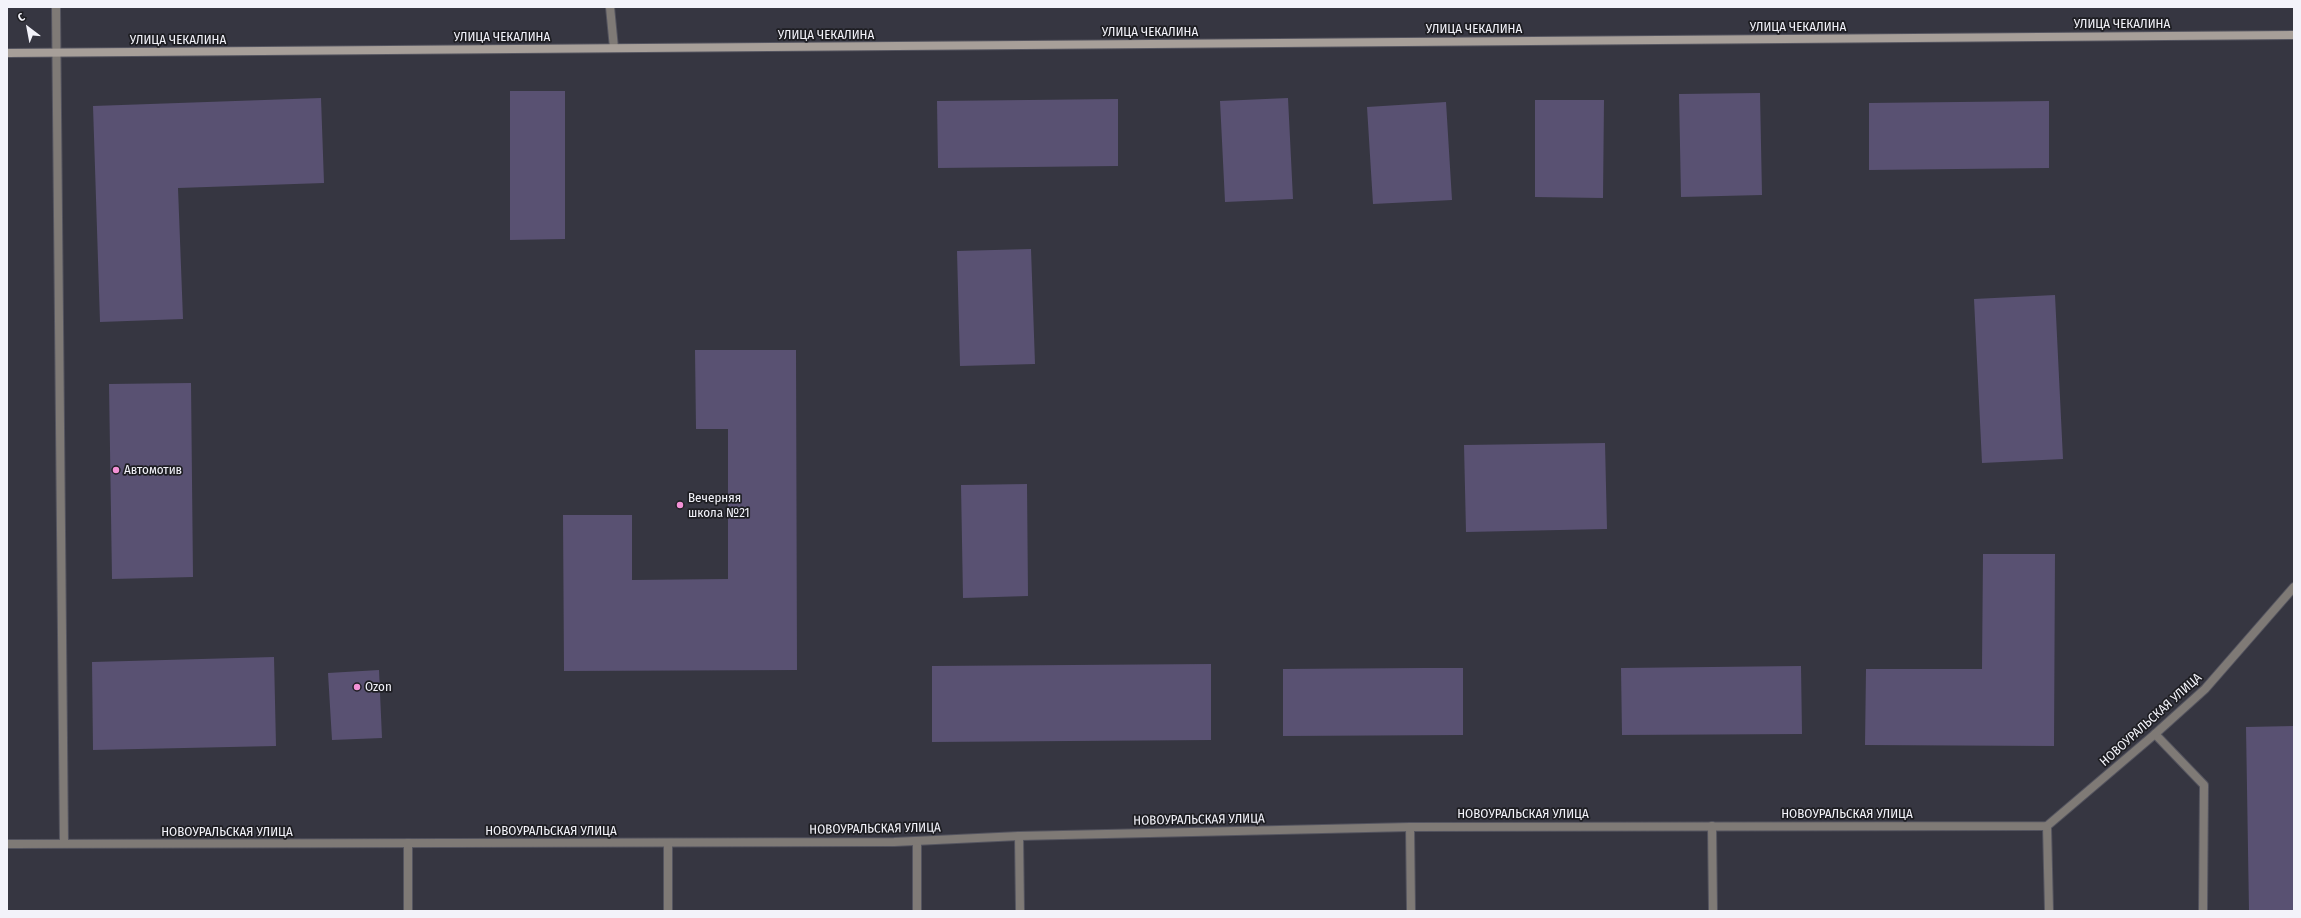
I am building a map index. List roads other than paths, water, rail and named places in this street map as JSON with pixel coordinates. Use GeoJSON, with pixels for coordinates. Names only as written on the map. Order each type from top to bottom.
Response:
{"type":"FeatureCollection","features":[{"type":"Feature","properties":{"kind":"main road","name":"УЛИЦА ЧЕКАЛИНА"},"geometry":{"type":"LineString","coordinates":[[7,53],[2294,35]]}},
{"type":"Feature","properties":{"kind":"street"},"geometry":{"type":"LineString","coordinates":[[56,7],[64,844]]}},
{"type":"Feature","properties":{"kind":"street"},"geometry":{"type":"LineString","coordinates":[[610,7],[614,48]]}},
{"type":"Feature","properties":{"kind":"street","name":"НОВОУРАЛЬСКАЯ УЛИЦА"},"geometry":{"type":"LineString","coordinates":[[7,844],[917,841],[1019,836],[1410,827],[2047,826],[2156,734],[2205,689],[2294,587]]}},
{"type":"Feature","properties":{"kind":"street"},"geometry":{"type":"LineString","coordinates":[[2156,734],[2204,785],[2203,911]]}},
{"type":"Feature","properties":{"kind":"street"},"geometry":{"type":"LineString","coordinates":[[1712,826],[1713,911]]}},
{"type":"Feature","properties":{"kind":"street"},"geometry":{"type":"LineString","coordinates":[[2047,826],[2049,911]]}},
{"type":"Feature","properties":{"kind":"street"},"geometry":{"type":"LineString","coordinates":[[1410,827],[1411,911]]}},
{"type":"Feature","properties":{"kind":"street"},"geometry":{"type":"LineString","coordinates":[[1019,836],[1020,911]]}},
{"type":"Feature","properties":{"kind":"street"},"geometry":{"type":"LineString","coordinates":[[917,841],[917,911]]}},
{"type":"Feature","properties":{"kind":"street"},"geometry":{"type":"LineString","coordinates":[[408,843],[408,911]]}},
{"type":"Feature","properties":{"kind":"street"},"geometry":{"type":"LineString","coordinates":[[668,843],[668,911]]}},
{"type":"Feature","properties":{"kind":"place","name":"Автомотив"},"geometry":{"type":"Point","coordinates":[116,470]}},
{"type":"Feature","properties":{"kind":"place","name":"Вечерняя школа №21"},"geometry":{"type":"Point","coordinates":[680,505]}},
{"type":"Feature","properties":{"kind":"place","name":"Ozon"},"geometry":{"type":"Point","coordinates":[357,687]}}]}
